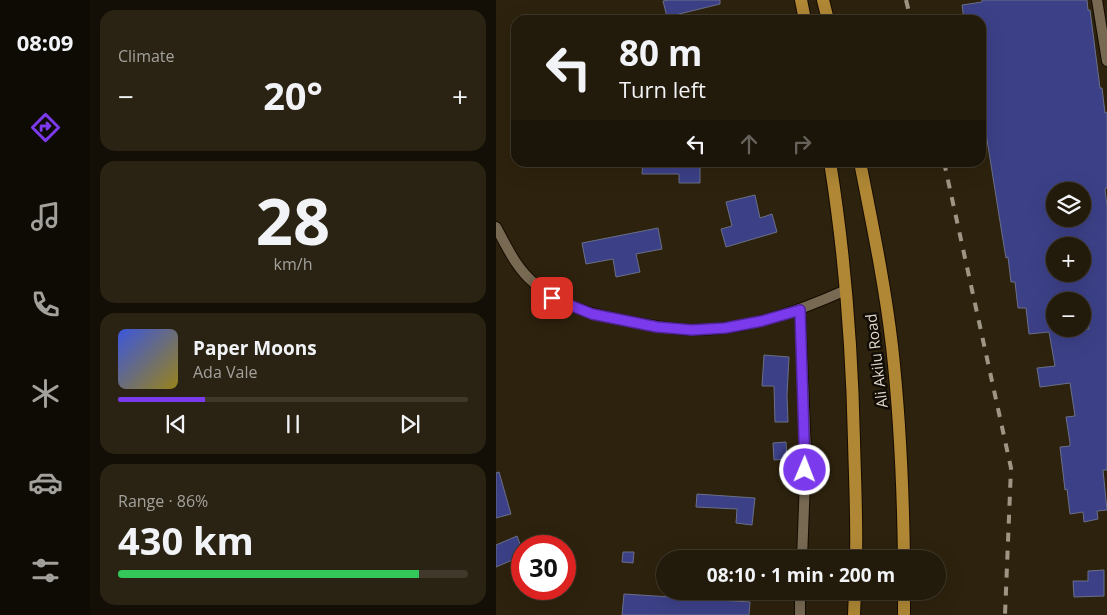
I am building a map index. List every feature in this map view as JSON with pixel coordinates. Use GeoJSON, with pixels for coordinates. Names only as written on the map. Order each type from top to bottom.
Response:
{"type":"FeatureCollection","features":[{"type":"Feature","properties":{"kind":"main road"},"geometry":{"type":"LineString","coordinates":[[801,0],[804,15]]}},
{"type":"Feature","properties":{"kind":"main road"},"geometry":{"type":"LineString","coordinates":[[823,0],[827,15]]}},
{"type":"Feature","properties":{"kind":"main road","name":"Ali Akilu Road"},"geometry":{"type":"LineString","coordinates":[[831,167],[846,290],[853,406],[856,550]]}},
{"type":"Feature","properties":{"kind":"main road","name":"Ali Akilu Road"},"geometry":{"type":"LineString","coordinates":[[861,167],[892,345],[900,434],[904,550]]}},
{"type":"Feature","properties":{"kind":"main road"},"geometry":{"type":"LineString","coordinates":[[854,615],[855,600]]}},
{"type":"Feature","properties":{"kind":"main road"},"geometry":{"type":"LineString","coordinates":[[904,600],[904,615]]}},
{"type":"Feature","properties":{"kind":"street"},"geometry":{"type":"LineString","coordinates":[[1097,0],[1107,60]]}},
{"type":"Feature","properties":{"kind":"street"},"geometry":{"type":"LineString","coordinates":[[496,227],[513,260],[533,283],[552,298],[592,314],[657,327],[692,330],[725,328],[762,321],[800,310],[846,290]]}},
{"type":"Feature","properties":{"kind":"street"},"geometry":{"type":"LineString","coordinates":[[800,310],[806,453],[802,550]]}},
{"type":"Feature","properties":{"kind":"street"},"geometry":{"type":"LineString","coordinates":[[800,600],[800,615]]}},
{"type":"Feature","properties":{"kind":"building"},"geometry":{"type":"Polygon","coordinates":[[[720,0],[720,4],[675,15],[666,15],[663,1],[720,0]]]}},
{"type":"Feature","properties":{"kind":"building"},"geometry":{"type":"Polygon","coordinates":[[[982,0],[1087,0],[1088,10],[1090,10],[1100,88],[1102,88],[1105,113],[1107,112],[1107,188],[1105,189],[1107,206],[1107,470],[1103,470],[1107,510],[1097,511],[1098,519],[1084,522],[1083,512],[1070,514],[1067,489],[1065,490],[1060,447],[1070,446],[1066,417],[1075,416],[1070,383],[1040,387],[1037,368],[1055,366],[1050,337],[1091,337],[1091,292],[1046,292],[1046,332],[1029,334],[1026,308],[1018,308],[1015,282],[1011,282],[986,133],[986,15],[963,15],[962,5],[982,2],[982,0]]]}},
{"type":"Feature","properties":{"kind":"building"},"geometry":{"type":"Polygon","coordinates":[[[643,167],[700,167],[700,183],[679,183],[679,174],[642,174],[643,167]]]}},
{"type":"Feature","properties":{"kind":"building"},"geometry":{"type":"Polygon","coordinates":[[[755,195],[760,218],[772,214],[777,232],[726,247],[721,229],[732,226],[726,202],[755,195]]]}},
{"type":"Feature","properties":{"kind":"building"},"geometry":{"type":"Polygon","coordinates":[[[658,228],[662,249],[636,254],[640,272],[616,277],[613,259],[586,264],[582,243],[658,228]]]}},
{"type":"Feature","properties":{"kind":"building"},"geometry":{"type":"Polygon","coordinates":[[[764,355],[789,357],[788,422],[775,422],[774,386],[762,386],[764,355]]]}},
{"type":"Feature","properties":{"kind":"building"},"geometry":{"type":"Polygon","coordinates":[[[786,442],[787,459],[774,460],[773,443],[786,442]]]}},
{"type":"Feature","properties":{"kind":"building"},"geometry":{"type":"Polygon","coordinates":[[[499,472],[511,514],[496,518],[496,473],[499,472]]]}},
{"type":"Feature","properties":{"kind":"building"},"geometry":{"type":"Polygon","coordinates":[[[697,494],[755,498],[752,525],[736,523],[737,509],[696,507],[697,494]]]}},
{"type":"Feature","properties":{"kind":"building"},"geometry":{"type":"Polygon","coordinates":[[[511,539],[511,561],[496,567],[496,545],[511,539]]]}},
{"type":"Feature","properties":{"kind":"building"},"geometry":{"type":"Polygon","coordinates":[[[623,552],[634,552],[633,563],[622,562],[623,552]]]}},
{"type":"Feature","properties":{"kind":"building"},"geometry":{"type":"Polygon","coordinates":[[[1104,570],[1104,596],[1074,597],[1073,581],[1088,581],[1088,571],[1104,570]]]}},
{"type":"Feature","properties":{"kind":"building"},"geometry":{"type":"Polygon","coordinates":[[[624,594],[656,596],[656,600],[750,602],[749,615],[622,615],[624,594]]]}},
{"type":"Feature","properties":{"kind":"railway"},"geometry":{"type":"LineString","coordinates":[[906,0],[910,15]]}},
{"type":"Feature","properties":{"kind":"railway"},"geometry":{"type":"LineString","coordinates":[[945,167],[1011,468],[1005,615]]}},
{"type":"Feature","properties":{"kind":"route"},"geometry":{"type":"LineString","coordinates":[[552,298],[592,314],[657,327],[692,330],[725,328],[762,321],[800,310],[806,453],[805,470]]}}]}
